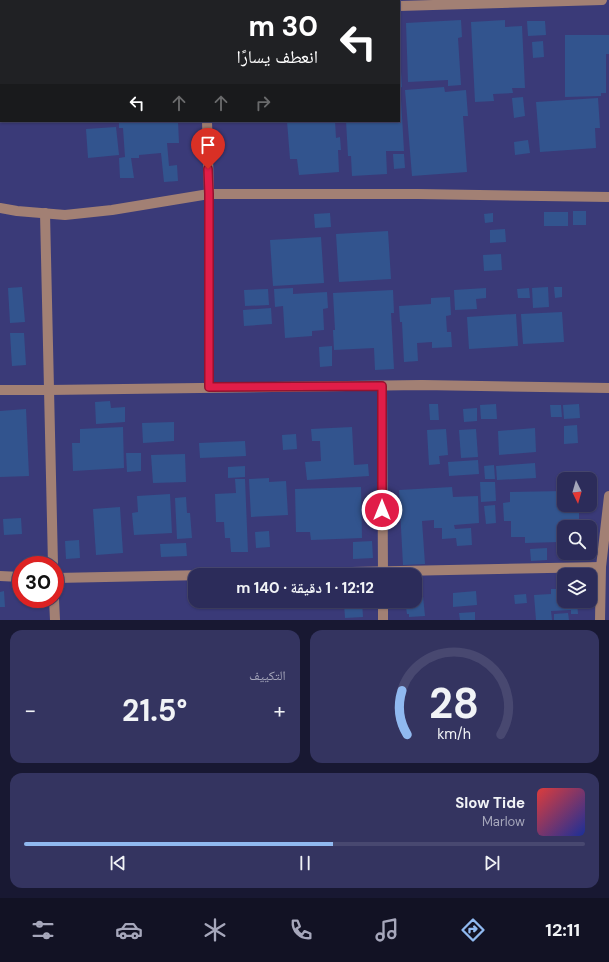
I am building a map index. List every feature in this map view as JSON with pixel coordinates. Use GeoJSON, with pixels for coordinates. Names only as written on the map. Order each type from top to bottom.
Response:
{"type":"FeatureCollection","features":[{"type":"Feature","properties":{"kind":"street"},"geometry":{"type":"LineString","coordinates":[[400,6],[602,0]]}},
{"type":"Feature","properties":{"kind":"street"},"geometry":{"type":"LineString","coordinates":[[207,122],[209,194],[209,387]]}},
{"type":"Feature","properties":{"kind":"street"},"geometry":{"type":"LineString","coordinates":[[0,208],[65,215],[112,210],[209,194],[418,194],[609,197]]}},
{"type":"Feature","properties":{"kind":"street"},"geometry":{"type":"LineString","coordinates":[[45,213],[53,556]]}},
{"type":"Feature","properties":{"kind":"street"},"geometry":{"type":"LineString","coordinates":[[0,390],[422,385],[609,388]]}},
{"type":"Feature","properties":{"kind":"street"},"geometry":{"type":"LineString","coordinates":[[382,386],[382,568]]}},
{"type":"Feature","properties":{"kind":"street"},"geometry":{"type":"LineString","coordinates":[[600,620],[602,567],[609,496]]}},
{"type":"Feature","properties":{"kind":"street"},"geometry":{"type":"LineString","coordinates":[[422,572],[602,567]]}},
{"type":"Feature","properties":{"kind":"street"},"geometry":{"type":"LineString","coordinates":[[0,576],[12,577]]}},
{"type":"Feature","properties":{"kind":"street"},"geometry":{"type":"LineString","coordinates":[[64,578],[188,576]]}},
{"type":"Feature","properties":{"kind":"street"},"geometry":{"type":"LineString","coordinates":[[54,608],[55,620]]}},
{"type":"Feature","properties":{"kind":"street"},"geometry":{"type":"LineString","coordinates":[[383,608],[383,620]]}},
{"type":"Feature","properties":{"kind":"building"},"geometry":{"type":"Polygon","coordinates":[[[461,20],[462,37],[458,38],[461,85],[448,86],[448,80],[408,82],[406,23],[461,20]]]}},
{"type":"Feature","properties":{"kind":"building"},"geometry":{"type":"Polygon","coordinates":[[[505,20],[505,27],[522,26],[525,88],[512,88],[513,93],[493,94],[494,101],[475,102],[471,22],[505,20]]]}},
{"type":"Feature","properties":{"kind":"building"},"geometry":{"type":"Polygon","coordinates":[[[527,21],[545,21],[546,35],[528,36],[527,21]]]}},
{"type":"Feature","properties":{"kind":"building"},"geometry":{"type":"Polygon","coordinates":[[[565,35],[609,35],[609,54],[606,54],[606,93],[601,93],[601,96],[565,97],[565,35]]]}},
{"type":"Feature","properties":{"kind":"building"},"geometry":{"type":"Polygon","coordinates":[[[543,41],[544,57],[533,58],[532,42],[543,41]]]}},
{"type":"Feature","properties":{"kind":"building"},"geometry":{"type":"Polygon","coordinates":[[[400,56],[402,87],[400,88],[400,56]]]}},
{"type":"Feature","properties":{"kind":"building"},"geometry":{"type":"Polygon","coordinates":[[[444,87],[445,92],[466,90],[468,116],[463,116],[467,172],[412,176],[405,90],[444,87]]]}},
{"type":"Feature","properties":{"kind":"building"},"geometry":{"type":"Polygon","coordinates":[[[523,97],[525,116],[514,118],[512,98],[523,97]]]}},
{"type":"Feature","properties":{"kind":"building"},"geometry":{"type":"Polygon","coordinates":[[[598,98],[600,128],[595,128],[596,148],[540,152],[536,102],[598,98]]]}},
{"type":"Feature","properties":{"kind":"building"},"geometry":{"type":"Polygon","coordinates":[[[401,99],[404,151],[386,151],[387,174],[352,176],[351,156],[348,156],[346,122],[400,122],[401,99]]]}},
{"type":"Feature","properties":{"kind":"building"},"geometry":{"type":"Polygon","coordinates":[[[119,122],[178,122],[179,143],[167,143],[169,166],[177,165],[178,181],[164,182],[161,153],[139,155],[139,158],[131,158],[134,178],[120,178],[119,158],[125,157],[123,128],[119,128],[119,122]]]}},
{"type":"Feature","properties":{"kind":"building"},"geometry":{"type":"Polygon","coordinates":[[[287,122],[335,122],[336,138],[340,137],[341,150],[338,150],[339,172],[299,175],[297,159],[290,159],[287,122]]]}},
{"type":"Feature","properties":{"kind":"building"},"geometry":{"type":"Polygon","coordinates":[[[116,127],[119,155],[88,158],[86,129],[116,127]]]}},
{"type":"Feature","properties":{"kind":"building"},"geometry":{"type":"Polygon","coordinates":[[[528,140],[530,153],[515,155],[514,142],[528,140]]]}},
{"type":"Feature","properties":{"kind":"building"},"geometry":{"type":"Polygon","coordinates":[[[393,154],[404,154],[405,168],[394,169],[393,154]]]}},
{"type":"Feature","properties":{"kind":"building"},"geometry":{"type":"Polygon","coordinates":[[[573,211],[586,211],[586,225],[573,225],[573,211]]]}},
{"type":"Feature","properties":{"kind":"building"},"geometry":{"type":"Polygon","coordinates":[[[544,212],[568,212],[568,226],[544,226],[544,212]]]}},
{"type":"Feature","properties":{"kind":"building"},"geometry":{"type":"Polygon","coordinates":[[[330,213],[331,227],[315,228],[314,214],[330,213]]]}},
{"type":"Feature","properties":{"kind":"building"},"geometry":{"type":"Polygon","coordinates":[[[493,213],[493,222],[485,223],[484,214],[493,213]]]}},
{"type":"Feature","properties":{"kind":"building"},"geometry":{"type":"Polygon","coordinates":[[[505,229],[506,242],[490,243],[490,230],[505,229]]]}},
{"type":"Feature","properties":{"kind":"building"},"geometry":{"type":"Polygon","coordinates":[[[388,231],[391,279],[339,282],[336,234],[388,231]]]}},
{"type":"Feature","properties":{"kind":"building"},"geometry":{"type":"Polygon","coordinates":[[[321,237],[324,283],[273,286],[270,240],[321,237]]]}},
{"type":"Feature","properties":{"kind":"building"},"geometry":{"type":"Polygon","coordinates":[[[501,254],[502,270],[484,271],[483,255],[501,254]]]}},
{"type":"Feature","properties":{"kind":"building"},"geometry":{"type":"Polygon","coordinates":[[[22,287],[25,322],[10,323],[8,288],[22,287]]]}},
{"type":"Feature","properties":{"kind":"building"},"geometry":{"type":"Polygon","coordinates":[[[548,287],[549,307],[533,308],[532,288],[548,287]]]}},
{"type":"Feature","properties":{"kind":"building"},"geometry":{"type":"Polygon","coordinates":[[[554,287],[562,287],[562,297],[555,298],[554,287]]]}},
{"type":"Feature","properties":{"kind":"building"},"geometry":{"type":"Polygon","coordinates":[[[293,288],[293,294],[327,292],[328,308],[323,309],[324,330],[312,331],[312,336],[285,338],[283,306],[275,307],[274,289],[293,288]]]}},
{"type":"Feature","properties":{"kind":"building"},"geometry":{"type":"Polygon","coordinates":[[[486,288],[486,298],[476,299],[477,309],[455,310],[454,290],[486,288]]]}},
{"type":"Feature","properties":{"kind":"building"},"geometry":{"type":"Polygon","coordinates":[[[529,288],[530,298],[518,298],[517,289],[529,288]]]}},
{"type":"Feature","properties":{"kind":"building"},"geometry":{"type":"Polygon","coordinates":[[[268,289],[269,305],[245,306],[244,290],[268,289]]]}},
{"type":"Feature","properties":{"kind":"building"},"geometry":{"type":"Polygon","coordinates":[[[393,290],[394,313],[391,313],[394,369],[375,370],[374,348],[334,350],[333,330],[335,330],[333,293],[393,290]]]}},
{"type":"Feature","properties":{"kind":"building"},"geometry":{"type":"Polygon","coordinates":[[[450,297],[451,315],[446,316],[447,332],[451,332],[452,347],[432,348],[432,342],[417,343],[418,361],[404,362],[402,322],[400,322],[399,306],[431,304],[431,298],[450,297]]]}},
{"type":"Feature","properties":{"kind":"building"},"geometry":{"type":"Polygon","coordinates":[[[271,308],[272,324],[244,326],[243,310],[271,308]]]}},
{"type":"Feature","properties":{"kind":"building"},"geometry":{"type":"Polygon","coordinates":[[[562,312],[564,342],[523,344],[521,314],[562,312]]]}},
{"type":"Feature","properties":{"kind":"building"},"geometry":{"type":"Polygon","coordinates":[[[516,314],[518,346],[469,349],[467,317],[516,314]]]}},
{"type":"Feature","properties":{"kind":"building"},"geometry":{"type":"Polygon","coordinates":[[[10,333],[24,333],[26,365],[12,366],[10,333]]]}},
{"type":"Feature","properties":{"kind":"building"},"geometry":{"type":"Polygon","coordinates":[[[332,346],[332,366],[320,367],[319,347],[332,346]]]}},
{"type":"Feature","properties":{"kind":"building"},"geometry":{"type":"Polygon","coordinates":[[[110,401],[111,408],[125,407],[125,422],[96,424],[95,402],[110,401]]]}},
{"type":"Feature","properties":{"kind":"building"},"geometry":{"type":"Polygon","coordinates":[[[429,404],[438,404],[439,420],[430,420],[429,404]]]}},
{"type":"Feature","properties":{"kind":"building"},"geometry":{"type":"Polygon","coordinates":[[[496,404],[497,419],[481,419],[480,405],[496,404]]]}},
{"type":"Feature","properties":{"kind":"building"},"geometry":{"type":"Polygon","coordinates":[[[579,404],[580,418],[564,419],[563,405],[579,404]]]}},
{"type":"Feature","properties":{"kind":"building"},"geometry":{"type":"Polygon","coordinates":[[[550,405],[561,405],[562,417],[551,417],[550,405]]]}},
{"type":"Feature","properties":{"kind":"building"},"geometry":{"type":"Polygon","coordinates":[[[477,408],[477,421],[464,422],[463,409],[477,408]]]}},
{"type":"Feature","properties":{"kind":"building"},"geometry":{"type":"Polygon","coordinates":[[[26,409],[29,476],[0,477],[0,411],[26,409]]]}},
{"type":"Feature","properties":{"kind":"building"},"geometry":{"type":"Polygon","coordinates":[[[174,422],[174,441],[143,443],[142,423],[174,422]]]}},
{"type":"Feature","properties":{"kind":"building"},"geometry":{"type":"Polygon","coordinates":[[[577,425],[578,443],[564,444],[564,426],[577,425]]]}},
{"type":"Feature","properties":{"kind":"building"},"geometry":{"type":"Polygon","coordinates":[[[123,427],[124,468],[73,471],[72,443],[80,443],[80,429],[123,427]]]}},
{"type":"Feature","properties":{"kind":"building"},"geometry":{"type":"Polygon","coordinates":[[[352,427],[354,465],[368,464],[369,476],[307,480],[305,462],[321,461],[320,441],[312,441],[311,429],[352,427]]]}},
{"type":"Feature","properties":{"kind":"building"},"geometry":{"type":"Polygon","coordinates":[[[535,428],[536,452],[499,455],[498,431],[535,428]]]}},
{"type":"Feature","properties":{"kind":"building"},"geometry":{"type":"Polygon","coordinates":[[[446,429],[448,455],[439,456],[440,464],[429,465],[427,430],[446,429]]]}},
{"type":"Feature","properties":{"kind":"building"},"geometry":{"type":"Polygon","coordinates":[[[476,429],[478,457],[461,458],[459,430],[476,429]]]}},
{"type":"Feature","properties":{"kind":"building"},"geometry":{"type":"Polygon","coordinates":[[[296,434],[297,449],[283,450],[282,435],[296,434]]]}},
{"type":"Feature","properties":{"kind":"building"},"geometry":{"type":"Polygon","coordinates":[[[245,441],[246,456],[200,458],[199,443],[245,441]]]}},
{"type":"Feature","properties":{"kind":"building"},"geometry":{"type":"Polygon","coordinates":[[[126,453],[141,453],[141,471],[127,472],[126,453]]]}},
{"type":"Feature","properties":{"kind":"building"},"geometry":{"type":"Polygon","coordinates":[[[185,454],[186,482],[153,483],[151,455],[185,454]]]}},
{"type":"Feature","properties":{"kind":"building"},"geometry":{"type":"Polygon","coordinates":[[[478,460],[479,474],[449,476],[448,462],[478,460]]]}},
{"type":"Feature","properties":{"kind":"building"},"geometry":{"type":"Polygon","coordinates":[[[535,463],[536,478],[497,480],[496,466],[535,463]]]}},
{"type":"Feature","properties":{"kind":"building"},"geometry":{"type":"Polygon","coordinates":[[[494,465],[495,479],[485,479],[484,466],[494,465]]]}},
{"type":"Feature","properties":{"kind":"building"},"geometry":{"type":"Polygon","coordinates":[[[245,466],[245,477],[228,478],[228,467],[245,466]]]}},
{"type":"Feature","properties":{"kind":"building"},"geometry":{"type":"Polygon","coordinates":[[[269,478],[269,482],[286,481],[288,515],[251,517],[249,479],[269,478]]]}},
{"type":"Feature","properties":{"kind":"building"},"geometry":{"type":"Polygon","coordinates":[[[235,479],[245,479],[248,552],[231,552],[230,538],[225,538],[224,522],[216,522],[215,494],[236,493],[235,479]]]}},
{"type":"Feature","properties":{"kind":"building"},"geometry":{"type":"Polygon","coordinates":[[[480,482],[495,482],[496,501],[481,502],[480,482]]]}},
{"type":"Feature","properties":{"kind":"building"},"geometry":{"type":"Polygon","coordinates":[[[361,487],[362,538],[311,540],[310,532],[296,532],[295,489],[361,487]]]}},
{"type":"Feature","properties":{"kind":"building"},"geometry":{"type":"Polygon","coordinates":[[[452,487],[453,497],[478,496],[479,523],[454,525],[455,529],[471,528],[472,545],[457,546],[456,538],[442,539],[442,528],[434,528],[434,520],[422,521],[425,564],[403,565],[399,490],[452,487]]]}},
{"type":"Feature","properties":{"kind":"building"},"geometry":{"type":"Polygon","coordinates":[[[557,491],[557,512],[579,512],[579,520],[557,520],[557,542],[525,543],[525,537],[511,537],[511,521],[504,521],[503,503],[510,502],[510,492],[557,491]]]}},
{"type":"Feature","properties":{"kind":"building"},"geometry":{"type":"Polygon","coordinates":[[[170,494],[172,533],[134,535],[132,513],[138,512],[137,496],[170,494]]]}},
{"type":"Feature","properties":{"kind":"building"},"geometry":{"type":"Polygon","coordinates":[[[186,497],[187,513],[190,513],[192,538],[177,539],[175,498],[186,497]]]}},
{"type":"Feature","properties":{"kind":"building"},"geometry":{"type":"Polygon","coordinates":[[[495,505],[496,523],[486,524],[484,506],[495,505]]]}},
{"type":"Feature","properties":{"kind":"building"},"geometry":{"type":"Polygon","coordinates":[[[120,507],[123,553],[96,555],[93,509],[120,507]]]}},
{"type":"Feature","properties":{"kind":"building"},"geometry":{"type":"Polygon","coordinates":[[[21,518],[22,534],[4,535],[3,519],[21,518]]]}},
{"type":"Feature","properties":{"kind":"building"},"geometry":{"type":"Polygon","coordinates":[[[269,531],[270,547],[256,548],[255,532],[269,531]]]}},
{"type":"Feature","properties":{"kind":"building"},"geometry":{"type":"Polygon","coordinates":[[[79,540],[80,558],[66,559],[65,541],[79,540]]]}},
{"type":"Feature","properties":{"kind":"building"},"geometry":{"type":"Polygon","coordinates":[[[372,541],[373,558],[353,559],[353,542],[372,541]]]}},
{"type":"Feature","properties":{"kind":"building"},"geometry":{"type":"Polygon","coordinates":[[[186,543],[187,556],[161,557],[160,544],[186,543]]]}},
{"type":"Feature","properties":{"kind":"building"},"geometry":{"type":"Polygon","coordinates":[[[547,548],[547,560],[531,561],[530,549],[547,548]]]}},
{"type":"Feature","properties":{"kind":"building"},"geometry":{"type":"Polygon","coordinates":[[[422,587],[425,616],[409,617],[409,614],[407,614],[406,608],[422,608],[422,587]]]}},
{"type":"Feature","properties":{"kind":"building"},"geometry":{"type":"Polygon","coordinates":[[[551,589],[557,589],[557,608],[578,608],[578,614],[571,614],[571,610],[551,611],[552,620],[536,620],[534,595],[551,594],[551,589]]]}},
{"type":"Feature","properties":{"kind":"building"},"geometry":{"type":"Polygon","coordinates":[[[4,591],[5,607],[0,607],[0,592],[4,591]]]}},
{"type":"Feature","properties":{"kind":"building"},"geometry":{"type":"Polygon","coordinates":[[[476,591],[477,605],[453,607],[453,593],[476,591]]]}},
{"type":"Feature","properties":{"kind":"building"},"geometry":{"type":"Polygon","coordinates":[[[526,594],[527,603],[515,604],[514,595],[526,594]]]}},
{"type":"Feature","properties":{"kind":"building"},"geometry":{"type":"Polygon","coordinates":[[[344,608],[362,608],[363,617],[345,618],[344,608]]]}},
{"type":"Feature","properties":{"kind":"building"},"geometry":{"type":"Polygon","coordinates":[[[475,612],[475,620],[460,620],[459,613],[475,612]]]}},
{"type":"Feature","properties":{"kind":"building"},"geometry":{"type":"Polygon","coordinates":[[[568,613],[569,620],[554,620],[554,614],[568,613]]]}},
{"type":"Feature","properties":{"kind":"route"},"geometry":{"type":"LineString","coordinates":[[208,169],[209,387],[382,386],[382,510]]}}]}
